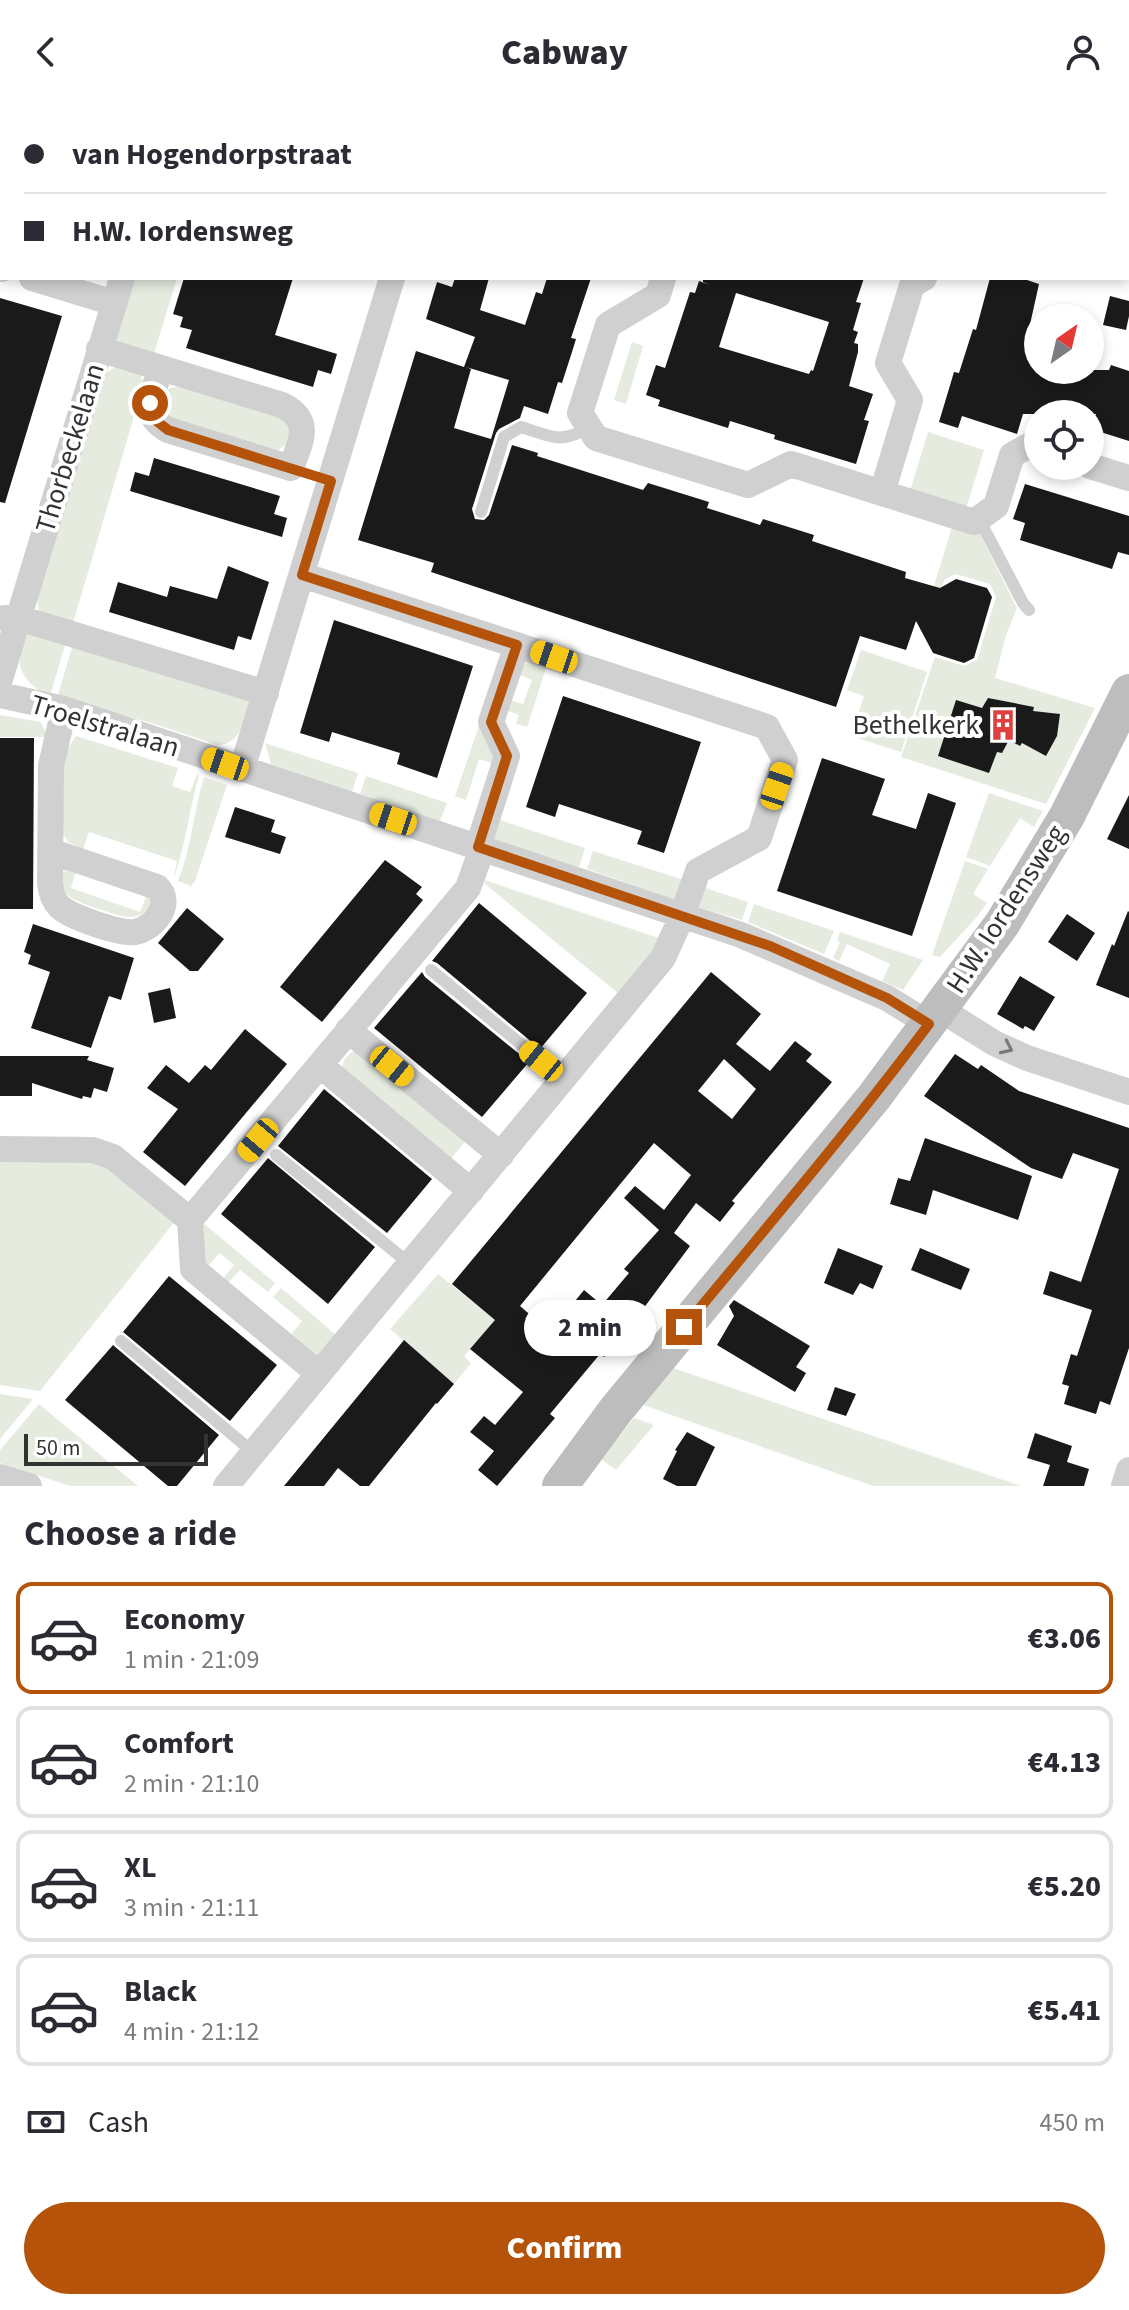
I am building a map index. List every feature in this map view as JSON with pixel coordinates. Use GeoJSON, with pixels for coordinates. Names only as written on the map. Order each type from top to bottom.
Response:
{"type":"FeatureCollection","features":[{"type":"Feature","properties":{"kind":"main road","name":"H.W. Iordensweg"},"geometry":{"type":"LineString","coordinates":[[560,1486],[616,1410],[874,1097],[1002,924],[1086,781],[1129,692]]}},
{"type":"Feature","properties":{"kind":"street"},"geometry":{"type":"LineString","coordinates":[[46,280],[118,290]]}},
{"type":"Feature","properties":{"kind":"street"},"geometry":{"type":"LineString","coordinates":[[242,769],[391,280]]}},
{"type":"Feature","properties":{"kind":"street"},"geometry":{"type":"LineString","coordinates":[[662,280],[658,295],[608,325],[580,413],[596,438],[748,485],[791,464],[974,522],[996,506],[1012,455],[1024,448]]}},
{"type":"Feature","properties":{"kind":"street"},"geometry":{"type":"LineString","coordinates":[[882,493],[910,400],[888,363],[912,285],[921,280]]}},
{"type":"Feature","properties":{"kind":"street","name":"Thorbeckelaan"},"geometry":{"type":"LineString","coordinates":[[0,679],[9,618],[118,290]]}},
{"type":"Feature","properties":{"kind":"street"},"geometry":{"type":"LineString","coordinates":[[99,349],[291,410],[298,417],[303,433],[291,468]]}},
{"type":"Feature","properties":{"kind":"street"},"geometry":{"type":"LineString","coordinates":[[161,369],[150,403],[154,419],[160,426],[331,481]]}},
{"type":"Feature","properties":{"kind":"street"},"geometry":{"type":"LineString","coordinates":[[1104,470],[1129,478]]}},
{"type":"Feature","properties":{"kind":"street"},"geometry":{"type":"LineString","coordinates":[[226,1486],[663,958],[698,871],[759,838],[785,760],[767,727],[302,575]]}},
{"type":"Feature","properties":{"kind":"street"},"geometry":{"type":"LineString","coordinates":[[9,618],[266,693]]}},
{"type":"Feature","properties":{"kind":"street"},"geometry":{"type":"LineString","coordinates":[[319,1374],[193,1269],[190,1220],[468,888],[507,756],[491,722],[517,645]]}},
{"type":"Feature","properties":{"kind":"street","name":"Troelstralaan"},"geometry":{"type":"LineString","coordinates":[[0,695],[64,709],[741,935],[1027,1058],[1129,1092]]}},
{"type":"Feature","properties":{"kind":"street"},"geometry":{"type":"LineString","coordinates":[[50,851],[51,766],[64,709]]}},
{"type":"Feature","properties":{"kind":"street"},"geometry":{"type":"LineString","coordinates":[[348,1030],[501,1155]]}},
{"type":"Feature","properties":{"kind":"street"},"geometry":{"type":"LineString","coordinates":[[320,1065],[471,1191]]}},
{"type":"Feature","properties":{"kind":"street"},"geometry":{"type":"LineString","coordinates":[[0,1149],[93,1150],[104,1153],[190,1220]]}},
{"type":"Feature","properties":{"kind":"street"},"geometry":{"type":"LineString","coordinates":[[1124,1486],[1129,1470]]}},
{"type":"Feature","properties":{"kind":"street"},"geometry":{"type":"LineString","coordinates":[[0,1477],[29,1486]]}},
{"type":"Feature","properties":{"kind":"lane"},"geometry":{"type":"LineString","coordinates":[[481,512],[504,437],[521,427],[559,439],[575,436],[589,427]]}},
{"type":"Feature","properties":{"kind":"lane"},"geometry":{"type":"LineString","coordinates":[[979,519],[1029,610]]}},
{"type":"Feature","properties":{"kind":"lane"},"geometry":{"type":"LineString","coordinates":[[431,970],[563,1079]]}},
{"type":"Feature","properties":{"kind":"lane"},"geometry":{"type":"LineString","coordinates":[[276,1155],[410,1264]]}},
{"type":"Feature","properties":{"kind":"lane"},"geometry":{"type":"LineString","coordinates":[[121,1341],[254,1453]]}},
{"type":"Feature","properties":{"kind":"shaded area"},"geometry":{"type":"Polygon","coordinates":[[[134,280],[176,280],[153,357],[124,348],[116,339],[134,280]]]}},
{"type":"Feature","properties":{"kind":"shaded area"},"geometry":{"type":"Polygon","coordinates":[[[632,342],[643,346],[626,404],[614,400],[632,342]]]}},
{"type":"Feature","properties":{"kind":"shaded area"},"geometry":{"type":"Polygon","coordinates":[[[115,367],[141,375],[143,386],[73,623],[45,614],[39,610],[37,600],[107,372],[115,367]]]}},
{"type":"Feature","properties":{"kind":"shaded area"},"geometry":{"type":"Polygon","coordinates":[[[178,387],[271,412],[285,421],[290,430],[286,444],[277,451],[179,426],[163,412],[163,394],[170,388],[178,387]]]}},
{"type":"Feature","properties":{"kind":"shaded area"},"geometry":{"type":"Polygon","coordinates":[[[928,432],[984,450],[966,509],[910,491],[928,432]]]}},
{"type":"Feature","properties":{"kind":"shaded area"},"geometry":{"type":"Polygon","coordinates":[[[953,524],[979,532],[1017,608],[995,678],[1095,708],[1046,804],[901,757],[935,657],[964,666],[977,660],[996,597],[990,584],[955,574],[944,580],[932,620],[924,618],[953,524]]]}},
{"type":"Feature","properties":{"kind":"shaded area"},"geometry":{"type":"Polygon","coordinates":[[[28,634],[66,642],[50,696],[33,685],[22,671],[20,654],[28,634]]]}},
{"type":"Feature","properties":{"kind":"shaded area"},"geometry":{"type":"Polygon","coordinates":[[[73,644],[249,701],[237,736],[218,745],[148,722],[57,698],[73,644]]]}},
{"type":"Feature","properties":{"kind":"shaded area"},"geometry":{"type":"Polygon","coordinates":[[[861,650],[927,672],[901,752],[851,736],[864,696],[847,690],[861,650]]]}},
{"type":"Feature","properties":{"kind":"shaded area"},"geometry":{"type":"Polygon","coordinates":[[[532,660],[547,665],[527,727],[516,724],[519,715],[506,710],[509,700],[523,704],[532,680],[517,674],[519,667],[532,660]]]}},
{"type":"Feature","properties":{"kind":"shaded area"},"geometry":{"type":"Polygon","coordinates":[[[0,715],[41,722],[48,737],[0,737],[0,715]]]}},
{"type":"Feature","properties":{"kind":"shaded area"},"geometry":{"type":"Polygon","coordinates":[[[480,723],[496,756],[495,764],[479,759],[466,800],[455,796],[480,723]]]}},
{"type":"Feature","properties":{"kind":"shaded area"},"geometry":{"type":"Polygon","coordinates":[[[76,736],[178,768],[172,786],[190,792],[199,775],[173,880],[177,861],[89,832],[83,849],[68,842],[63,834],[62,783],[65,758],[76,736]]]}},
{"type":"Feature","properties":{"kind":"shaded area"},"geometry":{"type":"Polygon","coordinates":[[[265,743],[358,773],[352,792],[271,764],[265,743]]]}},
{"type":"Feature","properties":{"kind":"shaded area"},"geometry":{"type":"Polygon","coordinates":[[[366,776],[447,803],[440,821],[360,794],[366,776]]]}},
{"type":"Feature","properties":{"kind":"shaded area"},"geometry":{"type":"Polygon","coordinates":[[[204,777],[227,785],[191,886],[178,881],[204,777]]]}},
{"type":"Feature","properties":{"kind":"shaded area"},"geometry":{"type":"Polygon","coordinates":[[[989,793],[1043,811],[1034,827],[1020,818],[990,866],[966,857],[989,793]]]}},
{"type":"Feature","properties":{"kind":"shaded area"},"geometry":{"type":"Polygon","coordinates":[[[497,819],[585,848],[579,867],[493,839],[497,819]]]}},
{"type":"Feature","properties":{"kind":"shaded area"},"geometry":{"type":"Polygon","coordinates":[[[593,851],[684,880],[678,897],[674,899],[587,869],[593,851]]]}},
{"type":"Feature","properties":{"kind":"shaded area"},"geometry":{"type":"Polygon","coordinates":[[[965,861],[988,869],[973,894],[987,903],[940,957],[932,955],[965,861]]]}},
{"type":"Feature","properties":{"kind":"shaded area"},"geometry":{"type":"Polygon","coordinates":[[[67,869],[76,871],[71,888],[140,912],[147,895],[152,902],[144,912],[132,917],[82,903],[70,897],[64,888],[63,873],[67,869]]]}},
{"type":"Feature","properties":{"kind":"shaded area"},"geometry":{"type":"Polygon","coordinates":[[[484,880],[659,938],[654,950],[619,994],[485,884],[484,880]]]}},
{"type":"Feature","properties":{"kind":"shaded area"},"geometry":{"type":"Polygon","coordinates":[[[702,887],[748,902],[742,920],[698,907],[702,887]]]}},
{"type":"Feature","properties":{"kind":"shaded area"},"geometry":{"type":"Polygon","coordinates":[[[754,904],[834,931],[824,954],[748,922],[754,904]]]}},
{"type":"Feature","properties":{"kind":"shaded area"},"geometry":{"type":"Polygon","coordinates":[[[840,932],[923,960],[903,990],[882,981],[890,964],[847,944],[839,961],[833,958],[840,942],[837,940],[840,932]]]}},
{"type":"Feature","properties":{"kind":"shaded area"},"geometry":{"type":"Polygon","coordinates":[[[357,1050],[469,1137],[448,1162],[342,1069],[346,1057],[357,1050]]]}},
{"type":"Feature","properties":{"kind":"shaded area"},"geometry":{"type":"Polygon","coordinates":[[[0,1161],[105,1162],[176,1220],[40,1391],[0,1385],[0,1161]]]}},
{"type":"Feature","properties":{"kind":"shaded area"},"geometry":{"type":"Polygon","coordinates":[[[202,1222],[275,1283],[268,1292],[240,1270],[226,1285],[221,1281],[234,1265],[220,1253],[206,1268],[201,1264],[202,1222]]]}},
{"type":"Feature","properties":{"kind":"shaded area"},"geometry":{"type":"Polygon","coordinates":[[[438,1274],[503,1326],[478,1340],[464,1356],[471,1363],[454,1384],[390,1329],[438,1274]]]}},
{"type":"Feature","properties":{"kind":"shaded area"},"geometry":{"type":"Polygon","coordinates":[[[281,1288],[342,1340],[317,1360],[289,1337],[302,1321],[273,1297],[281,1288]]]}},
{"type":"Feature","properties":{"kind":"shaded area"},"geometry":{"type":"Polygon","coordinates":[[[673,1368],[1021,1486],[873,1486],[643,1405],[673,1368]]]}},
{"type":"Feature","properties":{"kind":"shaded area"},"geometry":{"type":"Polygon","coordinates":[[[0,1394],[33,1399],[0,1439],[0,1394]]]}},
{"type":"Feature","properties":{"kind":"shaded area"},"geometry":{"type":"Polygon","coordinates":[[[39,1404],[138,1486],[70,1486],[0,1463],[0,1450],[39,1404]]]}},
{"type":"Feature","properties":{"kind":"shaded area"},"geometry":{"type":"Polygon","coordinates":[[[634,1418],[654,1425],[616,1470],[601,1459],[634,1418]]]}},
{"type":"Feature","properties":{"kind":"building"},"geometry":{"type":"Polygon","coordinates":[[[183,280],[292,280],[275,335],[337,354],[331,374],[318,370],[313,387],[186,348],[192,330],[180,327],[183,317],[173,314],[183,280]]]}},
{"type":"Feature","properties":{"kind":"building"},"geometry":{"type":"Polygon","coordinates":[[[454,280],[488,280],[480,310],[525,325],[536,292],[542,294],[546,280],[590,280],[571,338],[576,339],[572,352],[548,414],[524,406],[520,418],[496,433],[472,509],[475,519],[484,520],[489,515],[512,445],[643,490],[648,483],[709,502],[707,508],[760,525],[763,519],[814,535],[812,541],[906,572],[905,578],[940,588],[956,579],[987,588],[992,597],[974,658],[964,663],[933,653],[916,621],[906,650],[860,636],[836,707],[431,572],[434,563],[358,540],[416,351],[464,367],[475,337],[426,319],[437,282],[452,287],[454,280]],[[466,367],[471,369],[454,428],[491,439],[509,380],[466,367]]]}},
{"type":"Feature","properties":{"kind":"building"},"geometry":{"type":"Polygon","coordinates":[[[703,280],[863,280],[856,302],[861,303],[853,330],[858,332],[854,343],[858,344],[858,352],[849,386],[873,394],[864,420],[869,421],[856,464],[774,439],[775,435],[730,421],[728,428],[658,406],[660,400],[646,395],[656,365],[665,368],[690,292],[695,293],[699,281],[710,285],[703,280]],[[736,293],[719,347],[809,374],[813,371],[829,322],[736,293]]]}},
{"type":"Feature","properties":{"kind":"building"},"geometry":{"type":"Polygon","coordinates":[[[989,280],[1027,280],[1039,284],[1035,304],[1024,304],[1024,384],[1104,384],[1104,370],[1109,370],[1111,365],[1129,371],[1129,441],[1104,433],[1104,400],[1024,400],[1024,414],[1017,434],[962,416],[958,428],[939,422],[954,372],[959,373],[973,329],[976,330],[989,280]]]}},
{"type":"Feature","properties":{"kind":"building"},"geometry":{"type":"Polygon","coordinates":[[[1110,296],[1129,301],[1126,330],[1104,325],[1110,296]]]}},
{"type":"Feature","properties":{"kind":"building"},"geometry":{"type":"Polygon","coordinates":[[[0,298],[62,316],[5,503],[0,502],[0,298]]]}},
{"type":"Feature","properties":{"kind":"building"},"geometry":{"type":"Polygon","coordinates":[[[154,458],[280,496],[274,514],[287,518],[282,537],[130,491],[135,472],[149,476],[154,458]]]}},
{"type":"Feature","properties":{"kind":"building"},"geometry":{"type":"Polygon","coordinates":[[[1025,484],[1129,516],[1129,555],[1118,552],[1112,569],[1020,540],[1025,523],[1013,519],[1025,484]]]}},
{"type":"Feature","properties":{"kind":"building"},"geometry":{"type":"Polygon","coordinates":[[[228,566],[269,582],[251,640],[238,636],[234,650],[109,612],[118,582],[167,597],[170,586],[217,599],[228,566]]]}},
{"type":"Feature","properties":{"kind":"building"},"geometry":{"type":"Polygon","coordinates":[[[334,620],[473,666],[437,778],[397,764],[400,753],[332,732],[329,742],[300,733],[334,620]]]}},
{"type":"Feature","properties":{"kind":"building"},"geometry":{"type":"Polygon","coordinates":[[[563,696],[701,742],[664,853],[637,844],[642,831],[559,804],[555,817],[526,807],[563,696]]]}},
{"type":"Feature","properties":{"kind":"building","name":"Bethelkerk"},"geometry":{"type":"Polygon","coordinates":[[[988,698],[1034,707],[1033,711],[1060,714],[1057,736],[1046,756],[1022,743],[1020,746],[1009,740],[1002,753],[997,752],[989,773],[938,756],[956,700],[982,708],[988,698]]]}},
{"type":"Feature","properties":{"kind":"building"},"geometry":{"type":"Polygon","coordinates":[[[0,738],[34,738],[33,909],[0,909],[0,738]]]}},
{"type":"Feature","properties":{"kind":"building"},"geometry":{"type":"Polygon","coordinates":[[[822,758],[885,779],[872,815],[916,829],[928,793],[956,803],[912,936],[777,891],[822,758]]]}},
{"type":"Feature","properties":{"kind":"building"},"geometry":{"type":"Polygon","coordinates":[[[1129,795],[1129,849],[1107,839],[1129,795]]]}},
{"type":"Feature","properties":{"kind":"building"},"geometry":{"type":"Polygon","coordinates":[[[235,807],[275,820],[271,832],[286,837],[280,854],[225,837],[235,807]]]}},
{"type":"Feature","properties":{"kind":"building"},"geometry":{"type":"Polygon","coordinates":[[[385,860],[422,887],[416,894],[423,900],[322,1022],[280,987],[385,860]]]}},
{"type":"Feature","properties":{"kind":"building"},"geometry":{"type":"Polygon","coordinates":[[[479,903],[587,993],[540,1049],[432,961],[479,903]]]}},
{"type":"Feature","properties":{"kind":"building"},"geometry":{"type":"Polygon","coordinates":[[[187,908],[224,939],[198,971],[190,971],[158,943],[187,908]]]}},
{"type":"Feature","properties":{"kind":"building"},"geometry":{"type":"Polygon","coordinates":[[[1129,912],[1129,998],[1096,985],[1129,912]]]}},
{"type":"Feature","properties":{"kind":"building"},"geometry":{"type":"Polygon","coordinates":[[[1067,914],[1095,933],[1077,961],[1048,942],[1067,914]]]}},
{"type":"Feature","properties":{"kind":"building"},"geometry":{"type":"Polygon","coordinates":[[[33,924],[134,958],[121,1000],[109,996],[91,1048],[31,1028],[50,972],[28,964],[31,955],[24,952],[33,924]]]}},
{"type":"Feature","properties":{"kind":"building"},"geometry":{"type":"Polygon","coordinates":[[[422,972],[529,1062],[482,1117],[374,1028],[422,972]]]}},
{"type":"Feature","properties":{"kind":"building"},"geometry":{"type":"Polygon","coordinates":[[[711,972],[761,1014],[736,1044],[770,1071],[795,1041],[812,1054],[806,1061],[832,1082],[732,1201],[735,1203],[720,1222],[696,1203],[674,1233],[690,1246],[604,1357],[600,1354],[550,1414],[555,1418],[497,1486],[478,1470],[494,1451],[470,1432],[484,1416],[495,1425],[523,1392],[470,1349],[495,1320],[452,1284],[711,972]],[[724,1059],[698,1091],[732,1119],[756,1089],[724,1059]],[[654,1143],[520,1306],[550,1332],[584,1290],[602,1305],[629,1273],[624,1269],[659,1230],[624,1198],[635,1186],[664,1210],[691,1175],[654,1143]]]}},
{"type":"Feature","properties":{"kind":"building"},"geometry":{"type":"Polygon","coordinates":[[[1020,976],[1055,997],[1034,1031],[1025,1026],[1023,1029],[997,1014],[1020,976]]]}},
{"type":"Feature","properties":{"kind":"building"},"geometry":{"type":"Polygon","coordinates":[[[170,988],[176,1018],[154,1023],[148,993],[170,988]]]}},
{"type":"Feature","properties":{"kind":"building"},"geometry":{"type":"Polygon","coordinates":[[[245,1029],[287,1064],[185,1186],[143,1152],[178,1109],[147,1088],[166,1065],[189,1083],[205,1065],[211,1070],[245,1029]]]}},
{"type":"Feature","properties":{"kind":"building"},"geometry":{"type":"Polygon","coordinates":[[[955,1054],[978,1069],[981,1065],[1019,1091],[1129,1128],[1129,1348],[1110,1405],[1100,1401],[1096,1414],[1064,1404],[1069,1386],[1062,1384],[1071,1354],[1077,1356],[1092,1310],[1043,1294],[1050,1271],[1081,1282],[1119,1169],[1073,1153],[1062,1179],[1031,1168],[924,1096],[955,1054]]]}},
{"type":"Feature","properties":{"kind":"building"},"geometry":{"type":"Polygon","coordinates":[[[0,1056],[89,1056],[87,1060],[114,1068],[107,1092],[94,1088],[91,1098],[83,1096],[82,1099],[32,1083],[32,1096],[0,1096],[0,1056]]]}},
{"type":"Feature","properties":{"kind":"building"},"geometry":{"type":"Polygon","coordinates":[[[324,1089],[432,1179],[387,1233],[278,1146],[324,1089]]]}},
{"type":"Feature","properties":{"kind":"building"},"geometry":{"type":"Polygon","coordinates":[[[925,1138],[1032,1176],[1018,1220],[933,1190],[926,1215],[890,1204],[898,1178],[910,1181],[925,1138]]]}},
{"type":"Feature","properties":{"kind":"building"},"geometry":{"type":"Polygon","coordinates":[[[268,1158],[375,1247],[328,1304],[221,1214],[268,1158]]]}},
{"type":"Feature","properties":{"kind":"building"},"geometry":{"type":"Polygon","coordinates":[[[838,1248],[883,1266],[873,1289],[860,1283],[853,1295],[824,1283],[838,1248]]]}},
{"type":"Feature","properties":{"kind":"building"},"geometry":{"type":"Polygon","coordinates":[[[920,1248],[970,1269],[961,1290],[911,1270],[920,1248]]]}},
{"type":"Feature","properties":{"kind":"building"},"geometry":{"type":"Polygon","coordinates":[[[169,1276],[277,1365],[230,1421],[123,1332],[169,1276]]]}},
{"type":"Feature","properties":{"kind":"building"},"geometry":{"type":"Polygon","coordinates":[[[734,1300],[810,1346],[796,1367],[806,1373],[795,1392],[717,1345],[734,1316],[729,1306],[734,1300]]]}},
{"type":"Feature","properties":{"kind":"building"},"geometry":{"type":"Polygon","coordinates":[[[404,1340],[454,1384],[369,1486],[360,1486],[338,1468],[324,1486],[284,1486],[404,1340]]]}},
{"type":"Feature","properties":{"kind":"building"},"geometry":{"type":"Polygon","coordinates":[[[113,1345],[219,1435],[177,1486],[168,1486],[65,1400],[113,1345]]]}},
{"type":"Feature","properties":{"kind":"building"},"geometry":{"type":"Polygon","coordinates":[[[835,1387],[856,1394],[846,1416],[827,1410],[835,1387]]]}},
{"type":"Feature","properties":{"kind":"building"},"geometry":{"type":"Polygon","coordinates":[[[687,1432],[715,1447],[696,1486],[677,1486],[663,1479],[675,1450],[687,1432]]]}},
{"type":"Feature","properties":{"kind":"building"},"geometry":{"type":"Polygon","coordinates":[[[1035,1433],[1072,1446],[1067,1462],[1089,1469],[1084,1486],[1043,1486],[1050,1465],[1027,1458],[1035,1433]]]}},
{"type":"Feature","properties":{"kind":"place","name":"Bethelkerk"},"geometry":{"type":"Point","coordinates":[1003,725]}},
{"type":"Feature","properties":{"kind":"route"},"geometry":{"type":"LineString","coordinates":[[150,403],[154,419],[168,430],[331,481],[302,575],[517,645],[491,722],[507,756],[478,847],[770,946],[887,998],[929,1024],[815,1171],[684,1327]]}}]}
